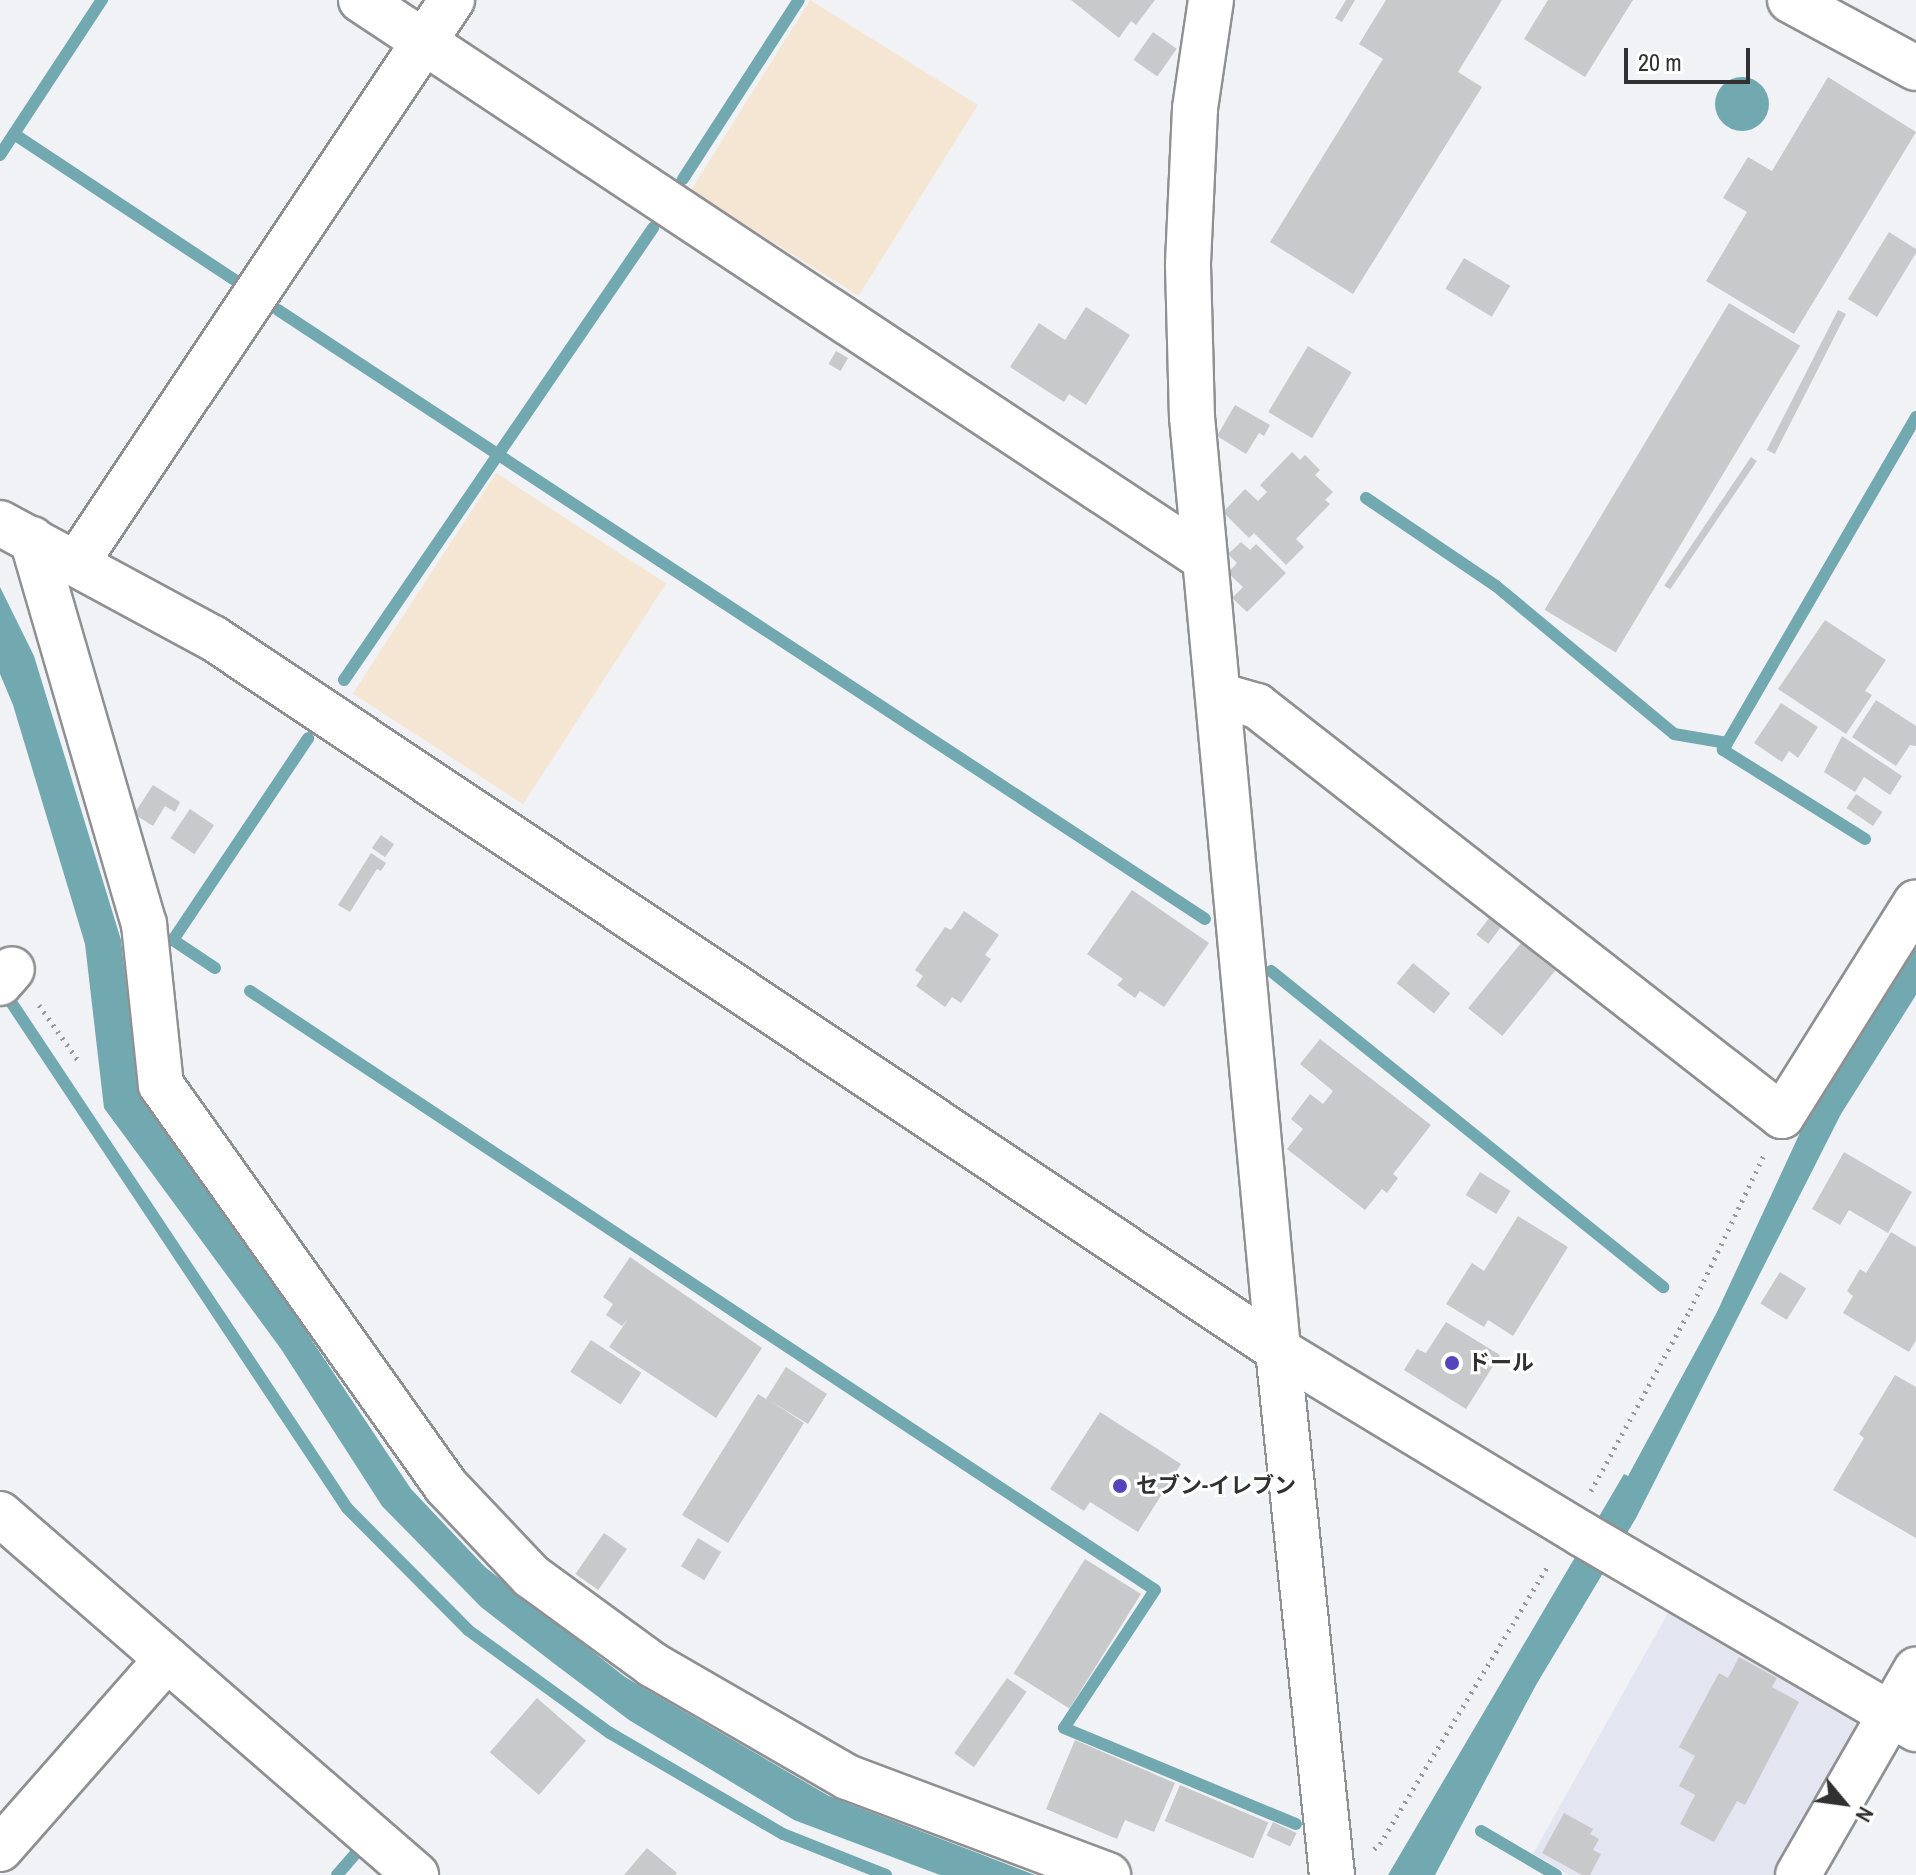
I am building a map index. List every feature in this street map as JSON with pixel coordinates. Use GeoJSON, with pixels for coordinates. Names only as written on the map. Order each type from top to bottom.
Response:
{"type":"FeatureCollection","features":[{"type":"Feature","properties":{"kind":"street"},"geometry":{"type":"LineString","coordinates":[[361,0],[1205,559]]}},
{"type":"Feature","properties":{"kind":"street"},"geometry":{"type":"LineString","coordinates":[[77,562],[452,0]]}},
{"type":"Feature","properties":{"kind":"street"},"geometry":{"type":"LineString","coordinates":[[1211,0],[1195,109],[1188,265],[1192,417],[1278,1350],[1332,1875]]}},
{"type":"Feature","properties":{"kind":"street"},"geometry":{"type":"LineString","coordinates":[[1812,5],[1916,68]]}},
{"type":"Feature","properties":{"kind":"street"},"geometry":{"type":"LineString","coordinates":[[16,531],[213,638],[1278,1350],[1591,1539],[1903,1721]]}},
{"type":"Feature","properties":{"kind":"street"},"geometry":{"type":"LineString","coordinates":[[16,531],[144,924],[161,1085],[446,1486],[531,1576],[653,1665],[847,1777],[1108,1875]]}},
{"type":"Feature","properties":{"kind":"street"},"geometry":{"type":"LineString","coordinates":[[1218,695],[1257,706],[1782,1116],[1916,902]]}},
{"type":"Feature","properties":{"kind":"street"},"geometry":{"type":"LineString","coordinates":[[0,1514],[416,1875]]}},
{"type":"Feature","properties":{"kind":"street"},"geometry":{"type":"LineString","coordinates":[[0,1849],[167,1659]]}},
{"type":"Feature","properties":{"kind":"street"},"geometry":{"type":"LineString","coordinates":[[1798,1875],[1903,1721],[1916,1670]]}},
{"type":"Feature","properties":{"kind":"path"},"geometry":{"type":"LineString","coordinates":[[1371,1852],[1380,1844],[1591,1539],[1690,1310],[1782,1116]]}},
{"type":"Feature","properties":{"kind":"shaded area"},"geometry":{"type":"Polygon","coordinates":[[[810,0],[978,105],[859,296],[691,191],[810,0]]]}},
{"type":"Feature","properties":{"kind":"shaded area"},"geometry":{"type":"Polygon","coordinates":[[[496,473],[666,584],[523,804],[353,694],[496,473]]]}},
{"type":"Feature","properties":{"kind":"shaded area"},"geometry":{"type":"Polygon","coordinates":[[[1668,1613],[1855,1718],[1854,1745],[1779,1875],[1569,1875],[1533,1854],[1668,1613]]]}},
{"type":"Feature","properties":{"kind":"water"},"geometry":{"type":"Polygon","coordinates":[[[1742,77],[1761,85],[1769,104],[1761,123],[1742,131],[1723,123],[1715,104],[1723,85],[1742,77]]]}},
{"type":"Feature","properties":{"kind":"water"},"geometry":{"type":"Polygon","coordinates":[[[0,587],[34,656],[121,940],[139,1093],[193,1162],[411,1489],[485,1567],[625,1677],[829,1796],[1035,1875],[940,1875],[794,1820],[629,1720],[556,1665],[481,1607],[382,1506],[281,1349],[104,1108],[85,944],[13,705],[0,674],[0,587]]]}},
{"type":"Feature","properties":{"kind":"water"},"geometry":{"type":"Polygon","coordinates":[[[1916,937],[1916,995],[1841,1114],[1636,1518],[1536,1685],[1435,1875],[1388,1875],[1624,1474],[1628,1476],[1717,1312],[1817,1096],[1916,937]]]}},
{"type":"Feature","properties":{"kind":"building"},"geometry":{"type":"Polygon","coordinates":[[[1071,0],[1155,0],[1136,25],[1131,21],[1119,38],[1071,0]]]}},
{"type":"Feature","properties":{"kind":"building"},"geometry":{"type":"Polygon","coordinates":[[[1346,0],[1355,0],[1342,22],[1335,18],[1346,0]]]}},
{"type":"Feature","properties":{"kind":"building"},"geometry":{"type":"Polygon","coordinates":[[[1386,0],[1502,0],[1458,72],[1482,87],[1353,294],[1270,242],[1383,59],[1359,44],[1386,0]]]}},
{"type":"Feature","properties":{"kind":"building"},"geometry":{"type":"Polygon","coordinates":[[[1548,0],[1633,0],[1585,77],[1524,39],[1548,0]]]}},
{"type":"Feature","properties":{"kind":"building"},"geometry":{"type":"Polygon","coordinates":[[[1153,32],[1177,49],[1157,76],[1133,60],[1153,32]]]}},
{"type":"Feature","properties":{"kind":"building"},"geometry":{"type":"Polygon","coordinates":[[[1828,77],[1916,132],[1794,334],[1706,281],[1747,212],[1723,198],[1748,157],[1772,171],[1828,77]]]}},
{"type":"Feature","properties":{"kind":"building"},"geometry":{"type":"Polygon","coordinates":[[[1889,232],[1916,249],[1916,253],[1877,317],[1848,299],[1889,232]]]}},
{"type":"Feature","properties":{"kind":"building"},"geometry":{"type":"Polygon","coordinates":[[[1464,258],[1510,286],[1492,317],[1445,289],[1464,258]]]}},
{"type":"Feature","properties":{"kind":"building"},"geometry":{"type":"Polygon","coordinates":[[[1729,303],[1800,346],[1616,653],[1545,610],[1729,303]]]}},
{"type":"Feature","properties":{"kind":"building"},"geometry":{"type":"Polygon","coordinates":[[[1086,307],[1130,335],[1086,405],[1069,394],[1064,402],[1010,367],[1039,323],[1065,340],[1086,307]]]}},
{"type":"Feature","properties":{"kind":"building"},"geometry":{"type":"Polygon","coordinates":[[[1838,310],[1846,314],[1775,454],[1767,450],[1838,310]]]}},
{"type":"Feature","properties":{"kind":"building"},"geometry":{"type":"Polygon","coordinates":[[[1308,346],[1352,372],[1312,438],[1268,412],[1308,346]]]}},
{"type":"Feature","properties":{"kind":"building"},"geometry":{"type":"Polygon","coordinates":[[[836,351],[848,358],[841,371],[828,364],[836,351]]]}},
{"type":"Feature","properties":{"kind":"building"},"geometry":{"type":"Polygon","coordinates":[[[1235,405],[1270,425],[1264,436],[1259,433],[1246,454],[1217,436],[1235,405]]]}},
{"type":"Feature","properties":{"kind":"building"},"geometry":{"type":"Polygon","coordinates":[[[1292,452],[1300,460],[1305,455],[1320,470],[1315,475],[1333,492],[1325,500],[1330,504],[1296,539],[1304,547],[1286,565],[1254,533],[1249,538],[1223,512],[1245,489],[1258,501],[1267,492],[1260,485],[1292,452]]]}},
{"type":"Feature","properties":{"kind":"building"},"geometry":{"type":"Polygon","coordinates":[[[1751,457],[1757,461],[1670,589],[1664,586],[1751,457]]]}},
{"type":"Feature","properties":{"kind":"building"},"geometry":{"type":"Polygon","coordinates":[[[1241,542],[1250,550],[1256,544],[1286,573],[1247,612],[1232,598],[1243,587],[1228,573],[1237,563],[1228,554],[1241,542]]]}},
{"type":"Feature","properties":{"kind":"building"},"geometry":{"type":"Polygon","coordinates":[[[1825,620],[1886,660],[1865,691],[1872,695],[1846,734],[1778,689],[1825,620]]]}},
{"type":"Feature","properties":{"kind":"building"},"geometry":{"type":"Polygon","coordinates":[[[1876,700],[1916,726],[1916,746],[1910,745],[1896,766],[1852,737],[1876,700]]]}},
{"type":"Feature","properties":{"kind":"building"},"geometry":{"type":"Polygon","coordinates":[[[1781,703],[1818,727],[1798,758],[1789,751],[1782,762],[1754,743],[1781,703]]]}},
{"type":"Feature","properties":{"kind":"building"},"geometry":{"type":"Polygon","coordinates":[[[1842,736],[1902,776],[1890,795],[1864,777],[1855,792],[1824,772],[1842,736]]]}},
{"type":"Feature","properties":{"kind":"building"},"geometry":{"type":"Polygon","coordinates":[[[153,785],[180,802],[175,812],[165,806],[153,826],[134,814],[153,785]]]}},
{"type":"Feature","properties":{"kind":"building"},"geometry":{"type":"Polygon","coordinates":[[[1856,794],[1883,812],[1873,826],[1846,808],[1856,794]]]}},
{"type":"Feature","properties":{"kind":"building"},"geometry":{"type":"Polygon","coordinates":[[[190,809],[214,825],[194,854],[170,838],[190,809]]]}},
{"type":"Feature","properties":{"kind":"building"},"geometry":{"type":"Polygon","coordinates":[[[381,835],[394,844],[385,857],[372,848],[381,835]]]}},
{"type":"Feature","properties":{"kind":"building"},"geometry":{"type":"Polygon","coordinates":[[[371,853],[386,863],[381,871],[377,869],[350,912],[338,905],[371,853]]]}},
{"type":"Feature","properties":{"kind":"building"},"geometry":{"type":"Polygon","coordinates":[[[1132,890],[1209,943],[1164,1007],[1140,991],[1135,998],[1117,985],[1123,979],[1087,954],[1132,890]]]}},
{"type":"Feature","properties":{"kind":"building"},"geometry":{"type":"Polygon","coordinates":[[[964,911],[999,935],[985,955],[991,959],[961,1003],[952,997],[945,1007],[916,986],[923,976],[915,970],[945,927],[951,930],[964,911]]]}},
{"type":"Feature","properties":{"kind":"building"},"geometry":{"type":"Polygon","coordinates":[[[1489,918],[1501,927],[1488,944],[1476,935],[1489,918]]]}},
{"type":"Feature","properties":{"kind":"building"},"geometry":{"type":"Polygon","coordinates":[[[1521,943],[1555,971],[1502,1036],[1468,1008],[1521,943]]]}},
{"type":"Feature","properties":{"kind":"building"},"geometry":{"type":"Polygon","coordinates":[[[1413,963],[1450,993],[1434,1013],[1397,983],[1413,963]]]}},
{"type":"Feature","properties":{"kind":"building"},"geometry":{"type":"Polygon","coordinates":[[[1320,1039],[1431,1125],[1393,1174],[1398,1178],[1387,1193],[1382,1189],[1365,1210],[1287,1149],[1303,1129],[1291,1119],[1310,1094],[1323,1104],[1333,1091],[1300,1064],[1320,1039]]]}},
{"type":"Feature","properties":{"kind":"building"},"geometry":{"type":"Polygon","coordinates":[[[1844,1152],[1912,1192],[1888,1233],[1849,1210],[1840,1225],[1812,1209],[1844,1152]]]}},
{"type":"Feature","properties":{"kind":"building"},"geometry":{"type":"Polygon","coordinates":[[[1480,1172],[1511,1191],[1496,1214],[1466,1195],[1480,1172]]]}},
{"type":"Feature","properties":{"kind":"building"},"geometry":{"type":"Polygon","coordinates":[[[1518,1216],[1568,1247],[1513,1336],[1488,1320],[1484,1327],[1446,1304],[1472,1263],[1484,1271],[1518,1216]]]}},
{"type":"Feature","properties":{"kind":"building"},"geometry":{"type":"Polygon","coordinates":[[[1891,1232],[1916,1247],[1916,1340],[1909,1352],[1843,1313],[1853,1296],[1847,1291],[1860,1269],[1866,1273],[1891,1232]]]}},
{"type":"Feature","properties":{"kind":"building"},"geometry":{"type":"Polygon","coordinates":[[[630,1257],[762,1348],[716,1418],[609,1347],[628,1319],[622,1326],[606,1315],[613,1304],[603,1297],[630,1257]]]}},
{"type":"Feature","properties":{"kind":"building"},"geometry":{"type":"Polygon","coordinates":[[[1780,1272],[1806,1288],[1787,1320],[1760,1303],[1780,1272]]]}},
{"type":"Feature","properties":{"kind":"building"},"geometry":{"type":"Polygon","coordinates":[[[1446,1322],[1500,1355],[1466,1409],[1404,1370],[1417,1349],[1426,1353],[1446,1322]]]}},
{"type":"Feature","properties":{"kind":"building"},"geometry":{"type":"Polygon","coordinates":[[[591,1340],[641,1373],[621,1405],[570,1372],[591,1340]]]}},
{"type":"Feature","properties":{"kind":"building"},"geometry":{"type":"Polygon","coordinates":[[[786,1367],[827,1394],[808,1424],[769,1400],[804,1423],[728,1543],[682,1515],[758,1394],[766,1399],[786,1367]]]}},
{"type":"Feature","properties":{"kind":"building"},"geometry":{"type":"Polygon","coordinates":[[[1895,1375],[1916,1387],[1916,1538],[1833,1490],[1864,1438],[1859,1434],[1895,1375]]]}},
{"type":"Feature","properties":{"kind":"building"},"geometry":{"type":"Polygon","coordinates":[[[1100,1412],[1181,1464],[1138,1532],[1090,1502],[1084,1511],[1050,1489],[1100,1412]]]}},
{"type":"Feature","properties":{"kind":"building"},"geometry":{"type":"Polygon","coordinates":[[[604,1533],[627,1549],[598,1590],[575,1574],[604,1533]]]}},
{"type":"Feature","properties":{"kind":"building"},"geometry":{"type":"Polygon","coordinates":[[[698,1538],[721,1552],[704,1580],[681,1566],[698,1538]]]}},
{"type":"Feature","properties":{"kind":"building"},"geometry":{"type":"Polygon","coordinates":[[[1085,1559],[1141,1594],[1069,1708],[1013,1673],[1085,1559]]]}},
{"type":"Feature","properties":{"kind":"building"},"geometry":{"type":"Polygon","coordinates":[[[1739,1657],[1777,1678],[1772,1687],[1799,1702],[1745,1805],[1737,1801],[1714,1842],[1680,1824],[1695,1795],[1679,1786],[1695,1756],[1679,1747],[1719,1673],[1728,1678],[1739,1657]]]}},
{"type":"Feature","properties":{"kind":"building"},"geometry":{"type":"Polygon","coordinates":[[[1007,1678],[1027,1692],[974,1767],[954,1753],[1007,1678]]]}},
{"type":"Feature","properties":{"kind":"building"},"geometry":{"type":"Polygon","coordinates":[[[537,1698],[586,1741],[539,1795],[490,1752],[537,1698]]]}},
{"type":"Feature","properties":{"kind":"building"},"geometry":{"type":"Polygon","coordinates":[[[1075,1740],[1175,1783],[1154,1832],[1125,1820],[1117,1839],[1046,1809],[1075,1740]]]}},
{"type":"Feature","properties":{"kind":"building"},"geometry":{"type":"Polygon","coordinates":[[[1180,1785],[1268,1823],[1253,1858],[1165,1821],[1180,1785]]]}},
{"type":"Feature","properties":{"kind":"building"},"geometry":{"type":"Polygon","coordinates":[[[1564,1813],[1593,1829],[1590,1834],[1599,1839],[1593,1850],[1601,1854],[1590,1875],[1582,1875],[1542,1853],[1564,1813]]]}},
{"type":"Feature","properties":{"kind":"building"},"geometry":{"type":"Polygon","coordinates":[[[1273,1822],[1297,1833],[1290,1847],[1267,1836],[1273,1822]]]}},
{"type":"Feature","properties":{"kind":"building"},"geometry":{"type":"Polygon","coordinates":[[[647,1848],[677,1873],[624,1875],[647,1848]]]}},
{"type":"Feature","properties":{"kind":"waterway"},"geometry":{"type":"LineString","coordinates":[[0,155],[102,0]]}},
{"type":"Feature","properties":{"kind":"waterway"},"geometry":{"type":"LineString","coordinates":[[683,179],[799,0]]}},
{"type":"Feature","properties":{"kind":"waterway"},"geometry":{"type":"LineString","coordinates":[[14,134],[236,281]]}},
{"type":"Feature","properties":{"kind":"waterway"},"geometry":{"type":"LineString","coordinates":[[344,680],[653,228]]}},
{"type":"Feature","properties":{"kind":"waterway"},"geometry":{"type":"LineString","coordinates":[[278,310],[1205,919]]}},
{"type":"Feature","properties":{"kind":"waterway"},"geometry":{"type":"LineString","coordinates":[[1865,839],[1723,750],[1916,417]]}},
{"type":"Feature","properties":{"kind":"waterway"},"geometry":{"type":"LineString","coordinates":[[1366,498],[1496,586],[1674,734],[1727,743]]}},
{"type":"Feature","properties":{"kind":"waterway"},"geometry":{"type":"LineString","coordinates":[[215,968],[173,940],[308,738]]}},
{"type":"Feature","properties":{"kind":"waterway"},"geometry":{"type":"LineString","coordinates":[[1271,971],[1663,1287]]}},
{"type":"Feature","properties":{"kind":"waterway"},"geometry":{"type":"LineString","coordinates":[[250,991],[1155,1590],[1064,1728],[1296,1824]]}},
{"type":"Feature","properties":{"kind":"waterway"},"geometry":{"type":"LineString","coordinates":[[9,999],[347,1508],[468,1630],[610,1733],[783,1834],[886,1875]]}},
{"type":"Feature","properties":{"kind":"waterway"},"geometry":{"type":"LineString","coordinates":[[1481,1831],[1556,1875]]}},
{"type":"Feature","properties":{"kind":"waterway"},"geometry":{"type":"LineString","coordinates":[[337,1875],[355,1854]]}},
{"type":"Feature","properties":{"kind":"place","name":"ドール"},"geometry":{"type":"Point","coordinates":[1452,1363]}},
{"type":"Feature","properties":{"kind":"place","name":"セブン-イレブン"},"geometry":{"type":"Point","coordinates":[1120,1486]}}]}
